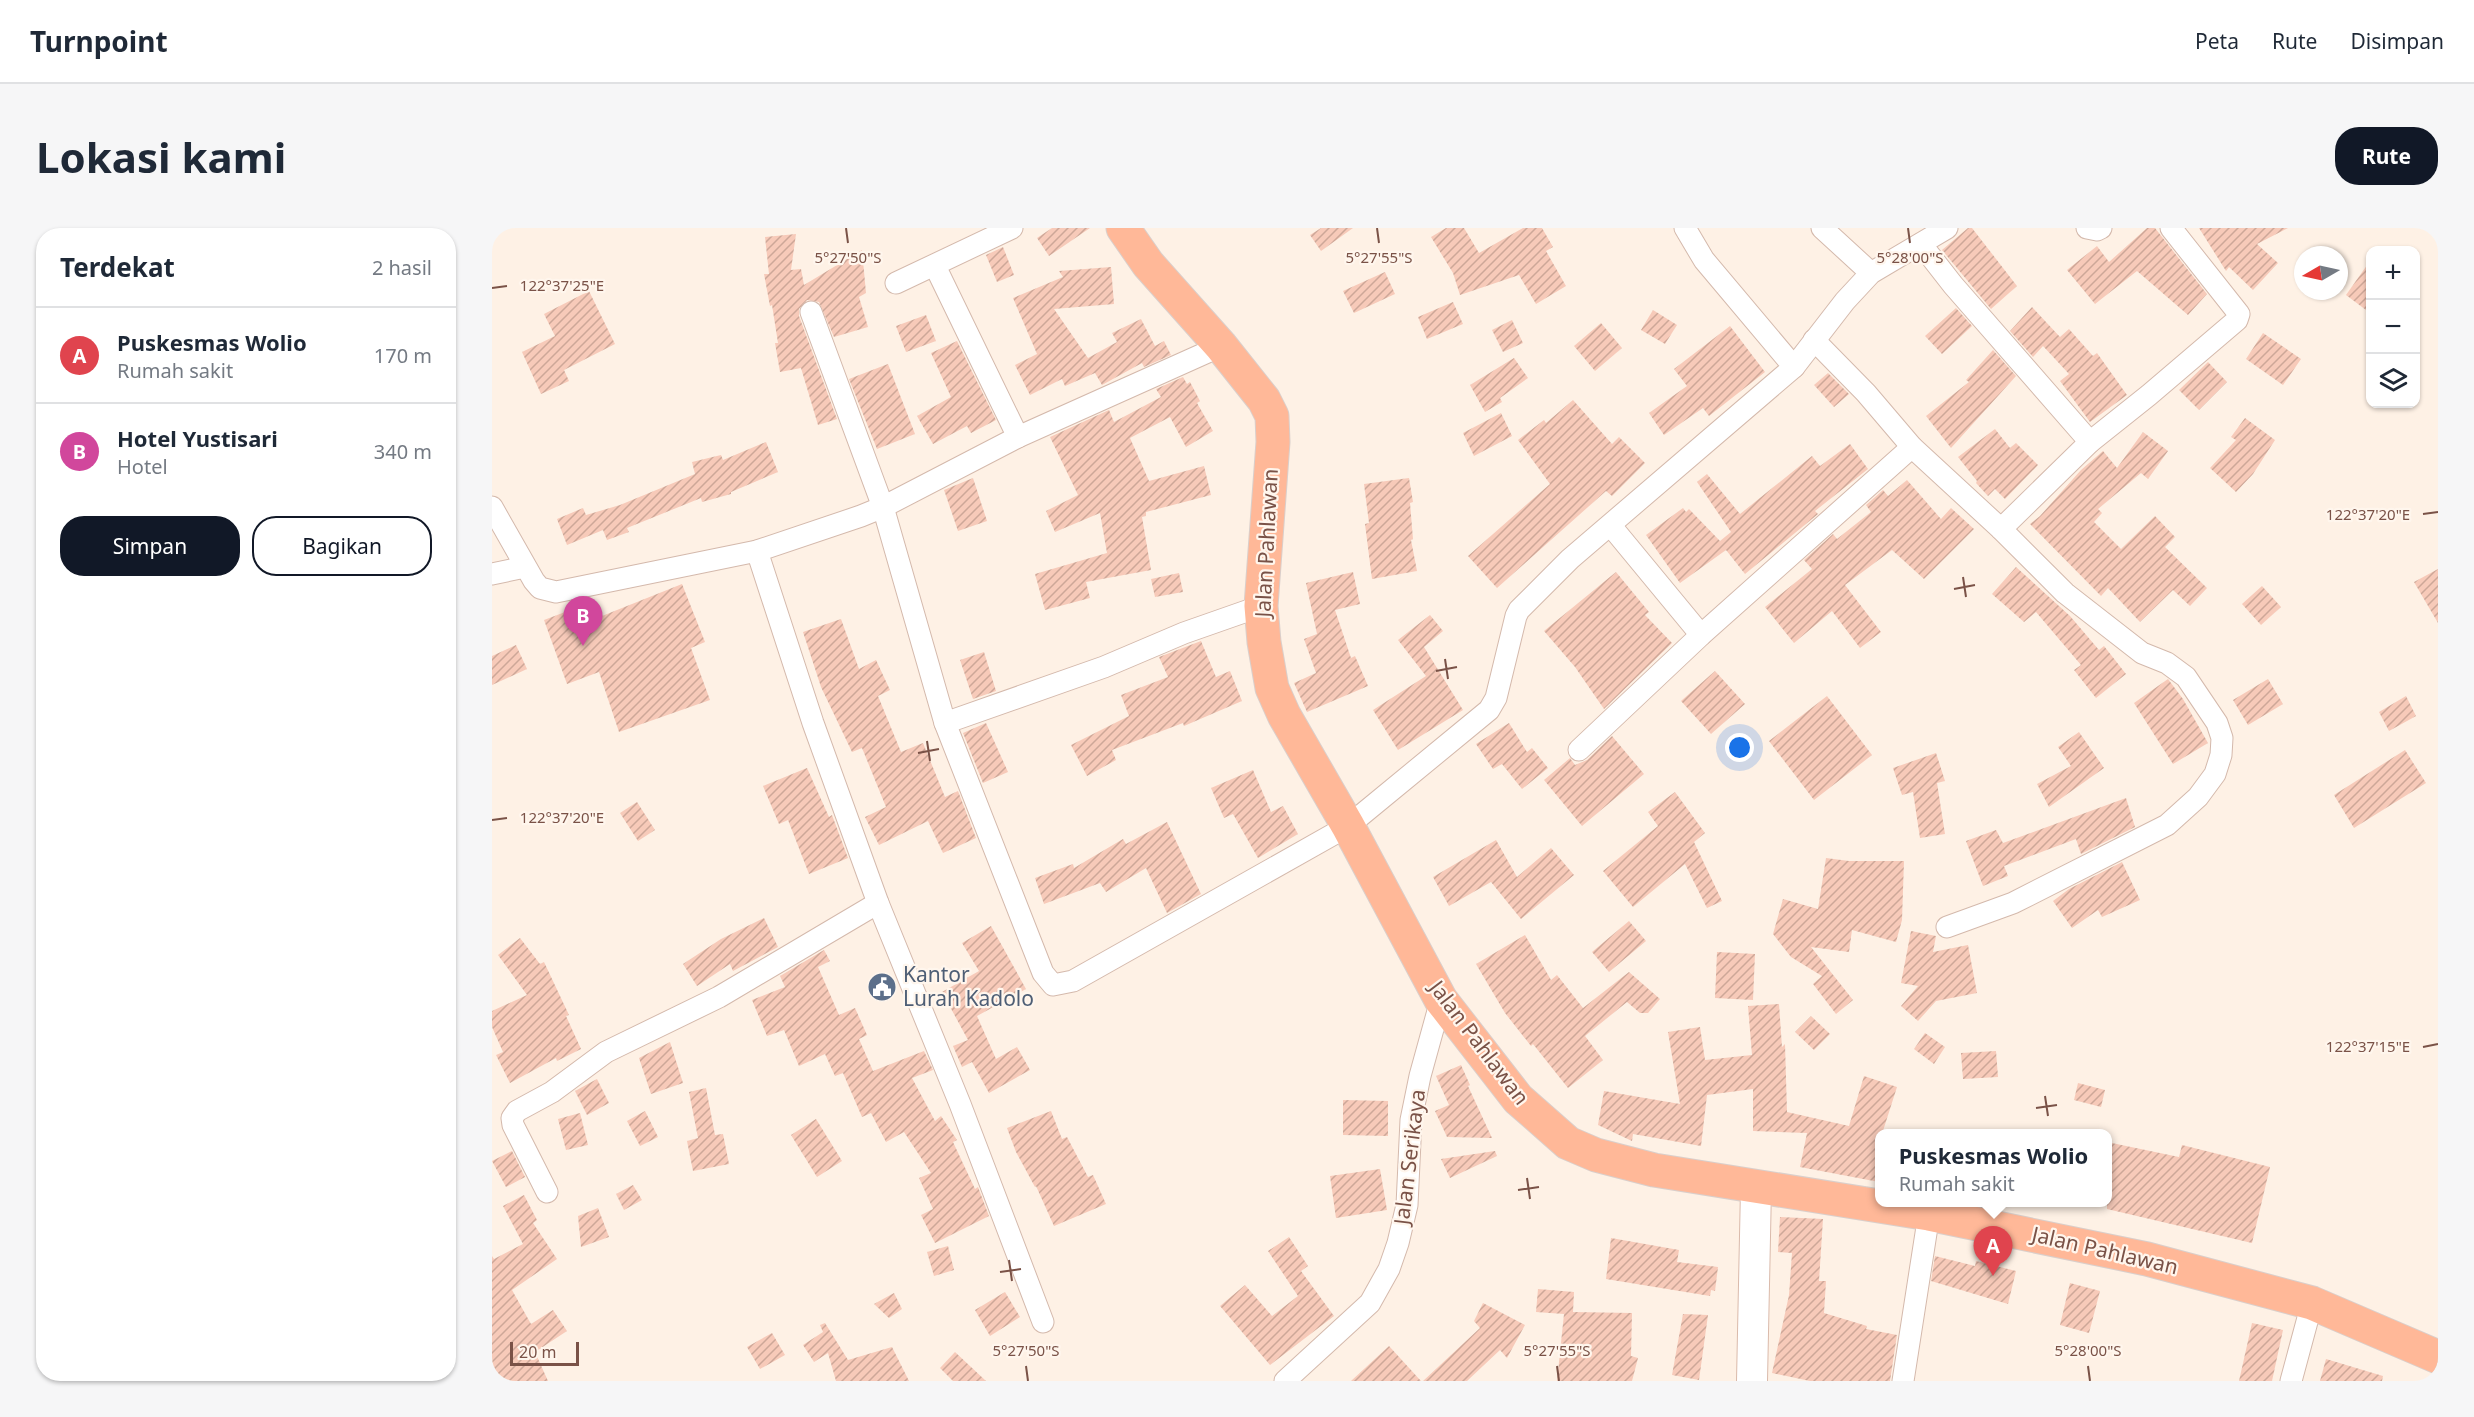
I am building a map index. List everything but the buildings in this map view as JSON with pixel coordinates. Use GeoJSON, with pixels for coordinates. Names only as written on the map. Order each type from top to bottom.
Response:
{"type":"FeatureCollection","features":[{"type":"Feature","properties":{"kind":"highway","name":"Jalan Pahlawan"},"geometry":{"type":"LineString","coordinates":[[1123,228],[1148,264],[1221,346],[1264,400],[1272,416],[1261,606],[1264,642],[1272,688],[1284,716],[1348,826],[1441,1000],[1518,1099],[1568,1143],[1596,1155],[1654,1170],[1875,1206]]}},
{"type":"Feature","properties":{"kind":"highway","name":"Jalan Pahlawan"},"geometry":{"type":"LineString","coordinates":[[1882,1207],[1929,1214],[2147,1259],[2312,1303],[2438,1357]]}},
{"type":"Feature","properties":{"kind":"main road"},"geometry":{"type":"LineString","coordinates":[[1752,1381],[1756,1188]]}},
{"type":"Feature","properties":{"kind":"street"},"geometry":{"type":"LineString","coordinates":[[896,283],[1012,228]]}},
{"type":"Feature","properties":{"kind":"street"},"geometry":{"type":"LineString","coordinates":[[1685,228],[1704,260],[1794,367]]}},
{"type":"Feature","properties":{"kind":"street"},"geometry":{"type":"LineString","coordinates":[[1822,228],[1871,273]]}},
{"type":"Feature","properties":{"kind":"street"},"geometry":{"type":"LineString","coordinates":[[811,312],[883,507],[945,723],[1043,973],[1053,986],[1073,981],[1348,826],[1489,710],[1496,699],[1519,610],[1570,560],[1794,367],[1871,273],[1947,228]]}},
{"type":"Feature","properties":{"kind":"street"},"geometry":{"type":"LineString","coordinates":[[2086,228],[2097,230],[2101,228]]}},
{"type":"Feature","properties":{"kind":"street"},"geometry":{"type":"LineString","coordinates":[[2001,529],[2090,442],[2237,320],[2239,314],[2171,228]]}},
{"type":"Feature","properties":{"kind":"street"},"geometry":{"type":"LineString","coordinates":[[1921,244],[1953,285],[2090,442]]}},
{"type":"Feature","properties":{"kind":"street"},"geometry":{"type":"LineString","coordinates":[[935,266],[1018,437]]}},
{"type":"Feature","properties":{"kind":"street"},"geometry":{"type":"LineString","coordinates":[[1814,340],[1866,393],[1912,447],[2066,593],[2142,653],[2167,663],[2186,677],[2217,723],[2222,738],[2221,755],[2215,774],[2198,797],[2167,825],[2013,903],[1947,927]]}},
{"type":"Feature","properties":{"kind":"street"},"geometry":{"type":"LineString","coordinates":[[492,507],[525,567],[540,588],[556,592],[757,551],[883,507],[1018,437],[1221,346]]}},
{"type":"Feature","properties":{"kind":"street"},"geometry":{"type":"LineString","coordinates":[[1579,750],[1701,634],[1912,447]]}},
{"type":"Feature","properties":{"kind":"street"},"geometry":{"type":"LineString","coordinates":[[1611,526],[1701,634]]}},
{"type":"Feature","properties":{"kind":"street"},"geometry":{"type":"LineString","coordinates":[[757,551],[813,723],[878,903],[968,1124],[1043,1322]]}},
{"type":"Feature","properties":{"kind":"street"},"geometry":{"type":"LineString","coordinates":[[492,574],[525,567]]}},
{"type":"Feature","properties":{"kind":"street"},"geometry":{"type":"LineString","coordinates":[[945,723],[1104,667],[1184,633],[1261,606]]}},
{"type":"Feature","properties":{"kind":"street"},"geometry":{"type":"LineString","coordinates":[[547,1192],[513,1125],[512,1118],[517,1111],[552,1092],[606,1053],[719,997],[878,903]]}},
{"type":"Feature","properties":{"kind":"street","name":"Jalan Serikaya"},"geometry":{"type":"LineString","coordinates":[[1284,1381],[1370,1304],[1389,1269],[1407,1205],[1411,1120],[1420,1076],[1441,1000]]}},
{"type":"Feature","properties":{"kind":"street"},"geometry":{"type":"LineString","coordinates":[[1903,1381],[1929,1214]]}},
{"type":"Feature","properties":{"kind":"street"},"geometry":{"type":"LineString","coordinates":[[2291,1381],[2312,1303]]}},
{"type":"Feature","properties":{"kind":"place","name":"Hotel Yustisari"},"geometry":{"type":"Point","coordinates":[583,646]}},
{"type":"Feature","properties":{"kind":"place","name":"Kantor Lurah Kadolo"},"geometry":{"type":"Point","coordinates":[882,987]}},
{"type":"Feature","properties":{"kind":"place","name":"Puskesmas Wolio"},"geometry":{"type":"Point","coordinates":[1993,1276]}}]}
